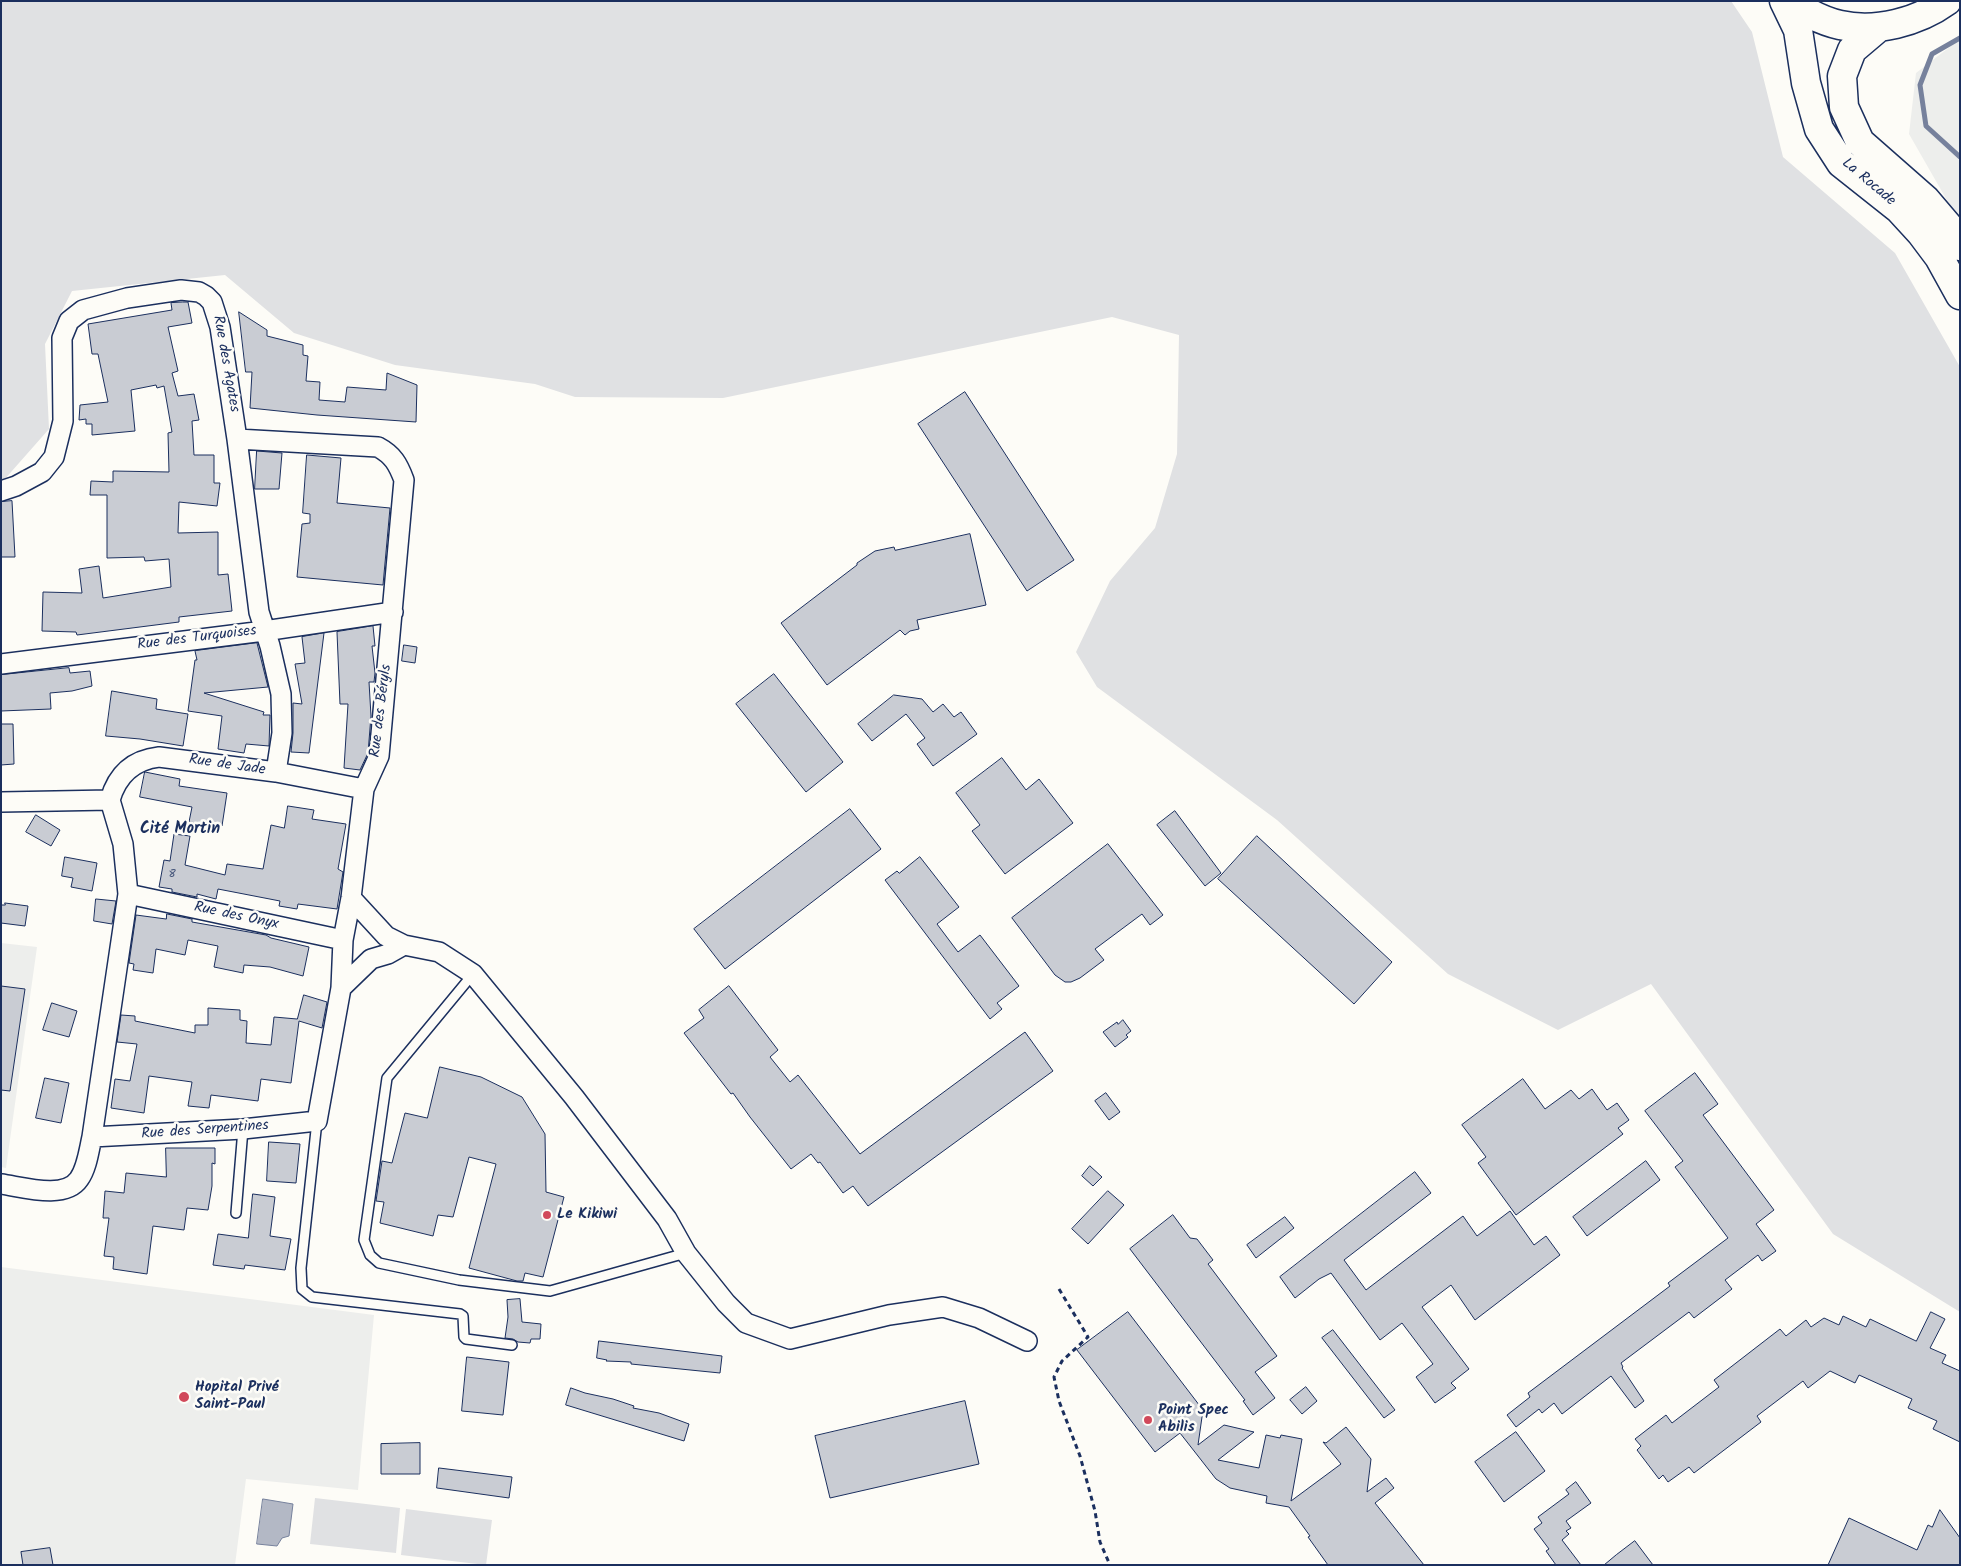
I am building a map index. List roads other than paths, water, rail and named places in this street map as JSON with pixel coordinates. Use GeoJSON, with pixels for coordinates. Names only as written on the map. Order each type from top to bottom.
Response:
{"type":"FeatureCollection","features":[{"type":"Feature","properties":{"kind":"main road"},"geometry":{"type":"LineString","coordinates":[[1786,1],[1810,15],[1841,26],[1878,28],[1922,16],[1948,1]]}},
{"type":"Feature","properties":{"kind":"main road","name":"La Rocade"},"geometry":{"type":"LineString","coordinates":[[1786,1],[1798,30],[1806,83],[1819,129],[1841,163],[1899,209],[1921,233],[1939,257],[1960,295]]}},
{"type":"Feature","properties":{"kind":"main road","name":"La Rocade"},"geometry":{"type":"LineString","coordinates":[[1878,28],[1852,50],[1842,76],[1844,107],[1860,142],[1926,200],[1949,227],[1960,246]]}},
{"type":"Feature","properties":{"kind":"street","name":"Rue des Agates"},"geometry":{"type":"LineString","coordinates":[[1,491],[16,486],[42,472],[54,457],[63,422],[62,347],[65,329],[69,321],[82,310],[126,298],[190,290],[206,296],[212,302],[220,327],[237,439],[259,612],[270,646],[283,706],[282,732],[276,772]]}},
{"type":"Feature","properties":{"kind":"street","name":"Rue des Béryls"},"geometry":{"type":"LineString","coordinates":[[237,439],[378,447],[393,457],[404,480],[405,491],[379,756],[364,788],[351,898],[343,940],[341,988],[316,1121]]}},
{"type":"Feature","properties":{"kind":"street","name":"Rue des Turquoises"},"geometry":{"type":"LineString","coordinates":[[1,664],[264,631],[393,612]]}},
{"type":"Feature","properties":{"kind":"street","name":"Rue de Jade"},"geometry":{"type":"LineString","coordinates":[[110,800],[118,780],[125,772],[133,765],[149,758],[168,758],[276,772],[364,788]]}},
{"type":"Feature","properties":{"kind":"street"},"geometry":{"type":"LineString","coordinates":[[1,802],[110,800],[123,844],[128,894],[92,1137],[83,1172],[73,1185],[65,1190],[54,1191],[1,1184]]}},
{"type":"Feature","properties":{"kind":"street","name":"Rue des Onyx"},"geometry":{"type":"LineString","coordinates":[[128,894],[343,940]]}},
{"type":"Feature","properties":{"kind":"street"},"geometry":{"type":"LineString","coordinates":[[351,898],[386,936],[404,945],[439,952],[473,974],[580,1105],[667,1219],[686,1253],[726,1303],[746,1323],[790,1339],[889,1315],[943,1307],[979,1318],[1027,1341]]}},
{"type":"Feature","properties":{"kind":"street"},"geometry":{"type":"LineString","coordinates":[[341,988],[371,959],[388,954],[404,945]]}},
{"type":"Feature","properties":{"kind":"street","name":"Rue des Serpentines"},"geometry":{"type":"LineString","coordinates":[[92,1137],[243,1129],[316,1121]]}},
{"type":"Feature","properties":{"kind":"lane"},"geometry":{"type":"LineString","coordinates":[[473,974],[387,1078],[364,1240],[370,1255],[379,1263],[459,1280],[550,1291],[686,1253]]}},
{"type":"Feature","properties":{"kind":"lane"},"geometry":{"type":"LineString","coordinates":[[316,1121],[301,1268],[302,1289],[312,1297],[460,1314],[463,1316],[464,1337],[466,1339],[512,1345]]}},
{"type":"Feature","properties":{"kind":"lane"},"geometry":{"type":"LineString","coordinates":[[236,1214],[243,1129]]}},
{"type":"Feature","properties":{"kind":"waterway"},"geometry":{"type":"LineString","coordinates":[[1960,38],[1932,54],[1920,85],[1926,126],[1960,157]]}},
{"type":"Feature","properties":{"kind":"place","name":"Le Kikiwi"},"geometry":{"type":"Point","coordinates":[547,1215]}},
{"type":"Feature","properties":{"kind":"place","name":"Hopital Privé Saint-Paul"},"geometry":{"type":"Point","coordinates":[184,1397]}},
{"type":"Feature","properties":{"kind":"place","name":"Point Spec Abilis"},"geometry":{"type":"Point","coordinates":[1148,1420]}},
{"type":"Feature","properties":{"kind":"district","name":"Cité Mortin"},"geometry":{"type":"Point","coordinates":[180,830]}}]}
